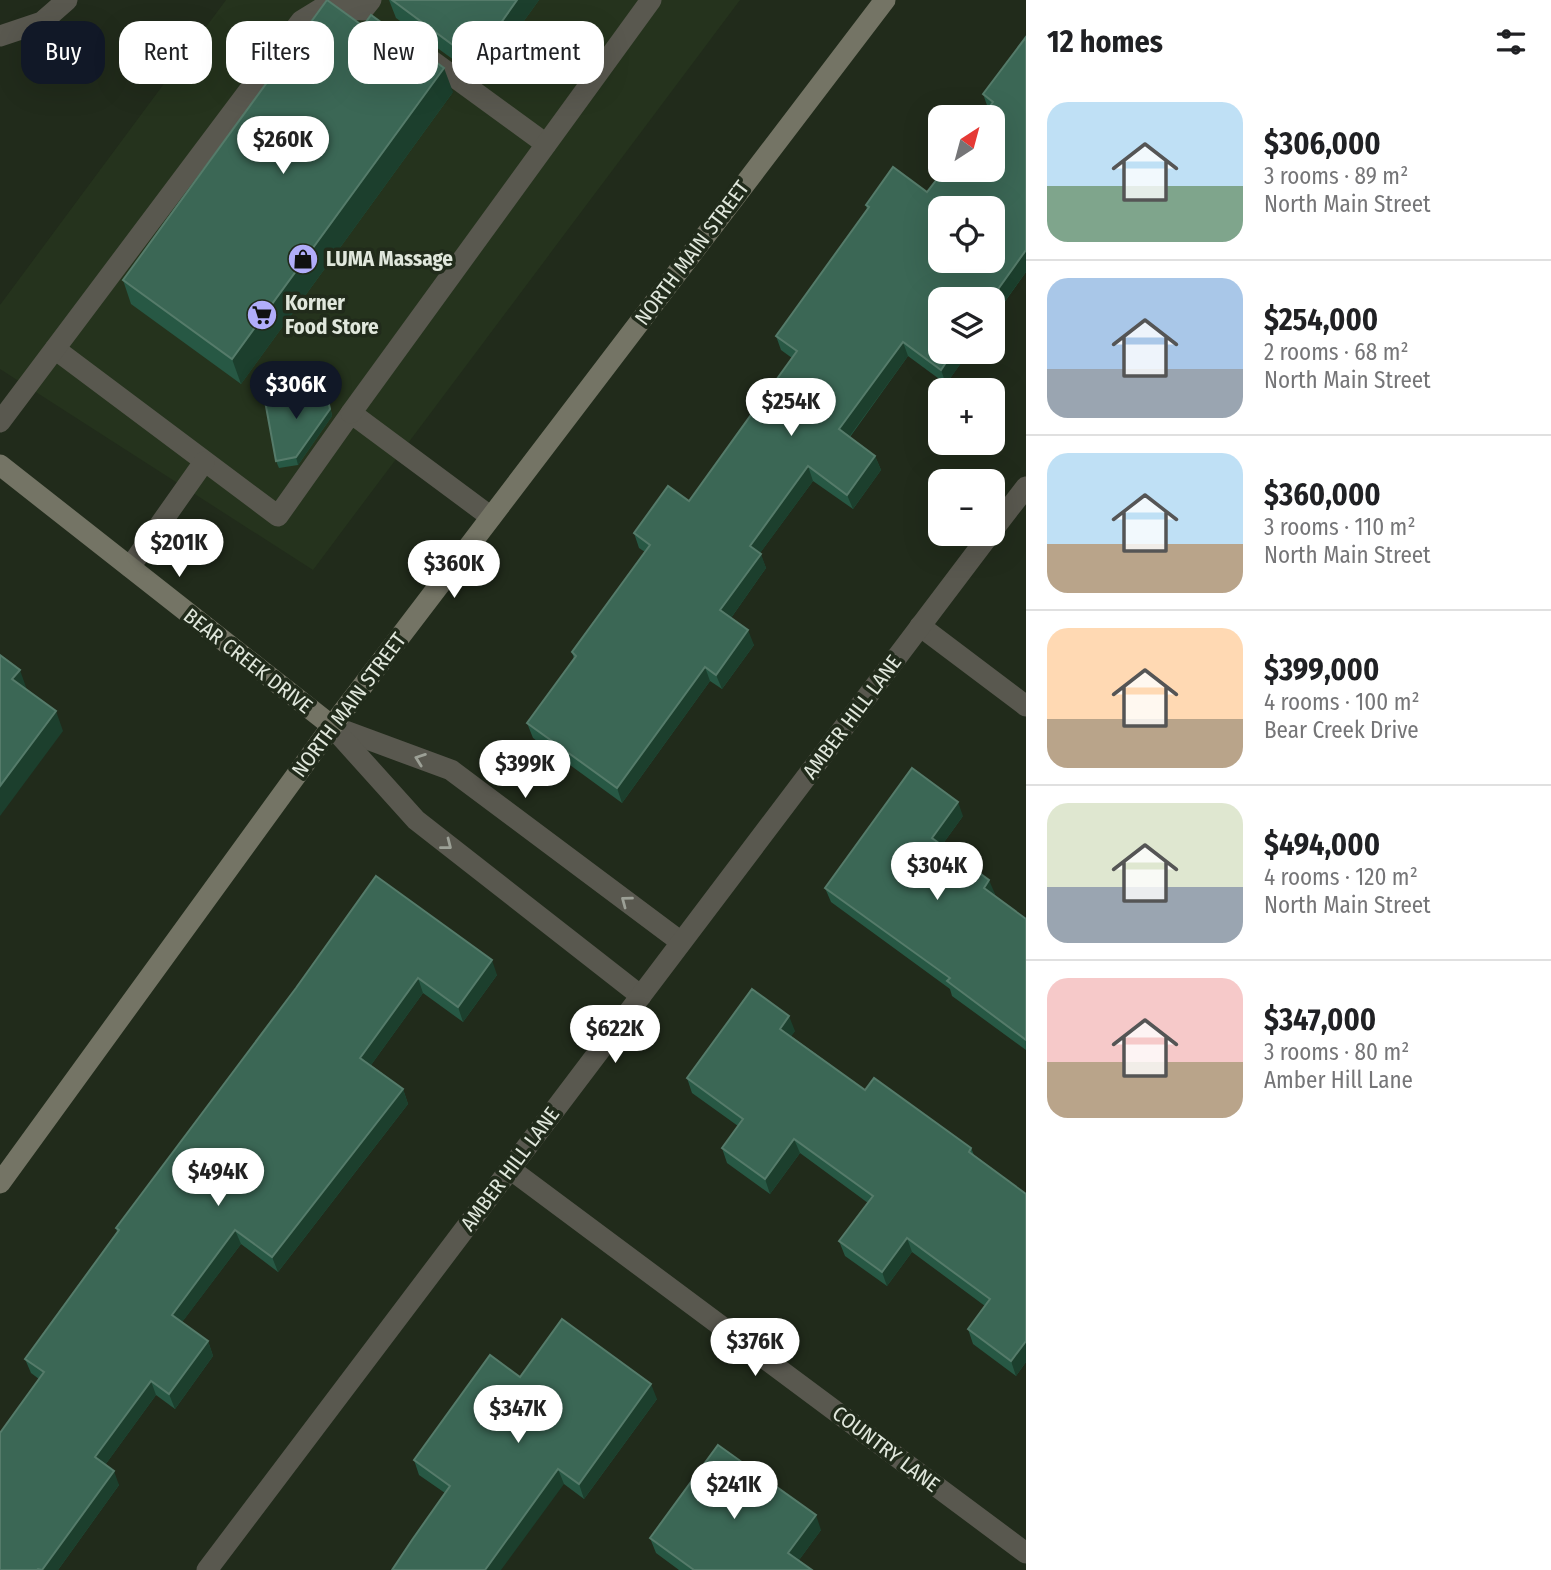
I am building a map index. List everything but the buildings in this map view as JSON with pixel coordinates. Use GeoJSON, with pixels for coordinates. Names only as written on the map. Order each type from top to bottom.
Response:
{"type":"FeatureCollection","features":[{"type":"Feature","properties":{"kind":"main road","name":"NORTH MAIN STREET"},"geometry":{"type":"LineString","coordinates":[[0,1183],[332,726],[886,0]]}},
{"type":"Feature","properties":{"kind":"main road","name":"BEAR CREEK DRIVE"},"geometry":{"type":"LineString","coordinates":[[0,465],[332,726]]}},
{"type":"Feature","properties":{"kind":"street"},"geometry":{"type":"LineString","coordinates":[[0,36],[42,22],[67,0]]}},
{"type":"Feature","properties":{"kind":"street"},"geometry":{"type":"LineString","coordinates":[[55,349],[278,516],[651,0]]}},
{"type":"Feature","properties":{"kind":"street"},"geometry":{"type":"LineString","coordinates":[[0,422],[301,21],[322,8],[367,5],[380,21]]}},
{"type":"Feature","properties":{"kind":"street"},"geometry":{"type":"LineString","coordinates":[[438,66],[546,144]]}},
{"type":"Feature","properties":{"kind":"street"},"geometry":{"type":"LineString","coordinates":[[351,414],[491,517]]}},
{"type":"Feature","properties":{"kind":"street"},"geometry":{"type":"LineString","coordinates":[[130,567],[204,462]]}},
{"type":"Feature","properties":{"kind":"street","name":"AMBER HILL LANE"},"geometry":{"type":"LineString","coordinates":[[1005,514],[1026,486]]}},
{"type":"Feature","properties":{"kind":"street","name":"AMBER HILL LANE"},"geometry":{"type":"LineString","coordinates":[[207,1570],[980,546]]}},
{"type":"Feature","properties":{"kind":"street"},"geometry":{"type":"LineString","coordinates":[[920,626],[1026,706]]}},
{"type":"Feature","properties":{"kind":"street","name":"BEAR CREEK DRIVE"},"geometry":{"type":"LineString","coordinates":[[332,726],[451,770],[681,942]]}},
{"type":"Feature","properties":{"kind":"street","name":"BEAR CREEK DRIVE"},"geometry":{"type":"LineString","coordinates":[[332,726],[416,820],[641,996]]}},
{"type":"Feature","properties":{"kind":"street","name":"COUNTRY LANE"},"geometry":{"type":"LineString","coordinates":[[510,1169],[1026,1553]]}},
{"type":"Feature","properties":{"kind":"shaded area"},"geometry":{"type":"Polygon","coordinates":[[[226,0],[740,0],[313,570],[0,369],[0,305],[164,84],[212,84],[210,21],[226,0]]]}},
{"type":"Feature","properties":{"kind":"place","name":"LUMA Massage"},"geometry":{"type":"Point","coordinates":[303,259]}},
{"type":"Feature","properties":{"kind":"place","name":"Korner Food Store"},"geometry":{"type":"Point","coordinates":[262,315]}}]}
